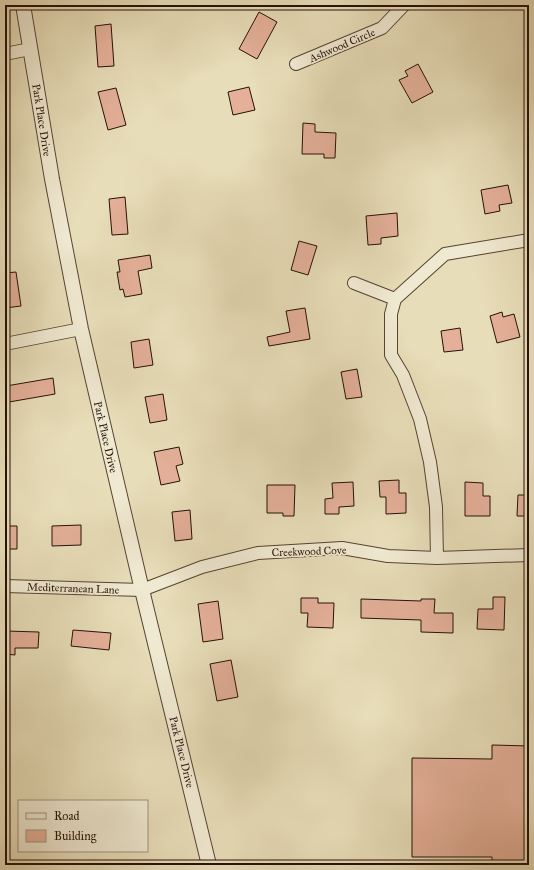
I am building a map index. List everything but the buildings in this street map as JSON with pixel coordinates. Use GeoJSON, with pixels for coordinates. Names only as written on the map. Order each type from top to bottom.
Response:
{"type":"FeatureCollection","features":[{"type":"Feature","properties":{"kind":"street","name":"Park Place Drive"},"geometry":{"type":"LineString","coordinates":[[24,5],[52,179],[81,329],[142,590],[209,865]]}},
{"type":"Feature","properties":{"kind":"street","name":"Ashwood Circle"},"geometry":{"type":"LineString","coordinates":[[296,64],[382,28],[404,5]]}},
{"type":"Feature","properties":{"kind":"street"},"geometry":{"type":"LineString","coordinates":[[5,54],[30,49]]}},
{"type":"Feature","properties":{"kind":"street"},"geometry":{"type":"LineString","coordinates":[[437,558],[436,507],[430,462],[420,419],[403,375],[391,356],[391,314],[395,299],[445,254],[529,240]]}},
{"type":"Feature","properties":{"kind":"street"},"geometry":{"type":"LineString","coordinates":[[354,283],[395,299]]}},
{"type":"Feature","properties":{"kind":"street"},"geometry":{"type":"LineString","coordinates":[[5,344],[81,329]]}},
{"type":"Feature","properties":{"kind":"street","name":"Creekwood Cove"},"geometry":{"type":"LineString","coordinates":[[142,590],[202,567],[258,553],[342,548],[388,556],[437,558],[529,556]]}},
{"type":"Feature","properties":{"kind":"street","name":"Mediterranean Lane"},"geometry":{"type":"LineString","coordinates":[[5,586],[142,590]]}}]}
